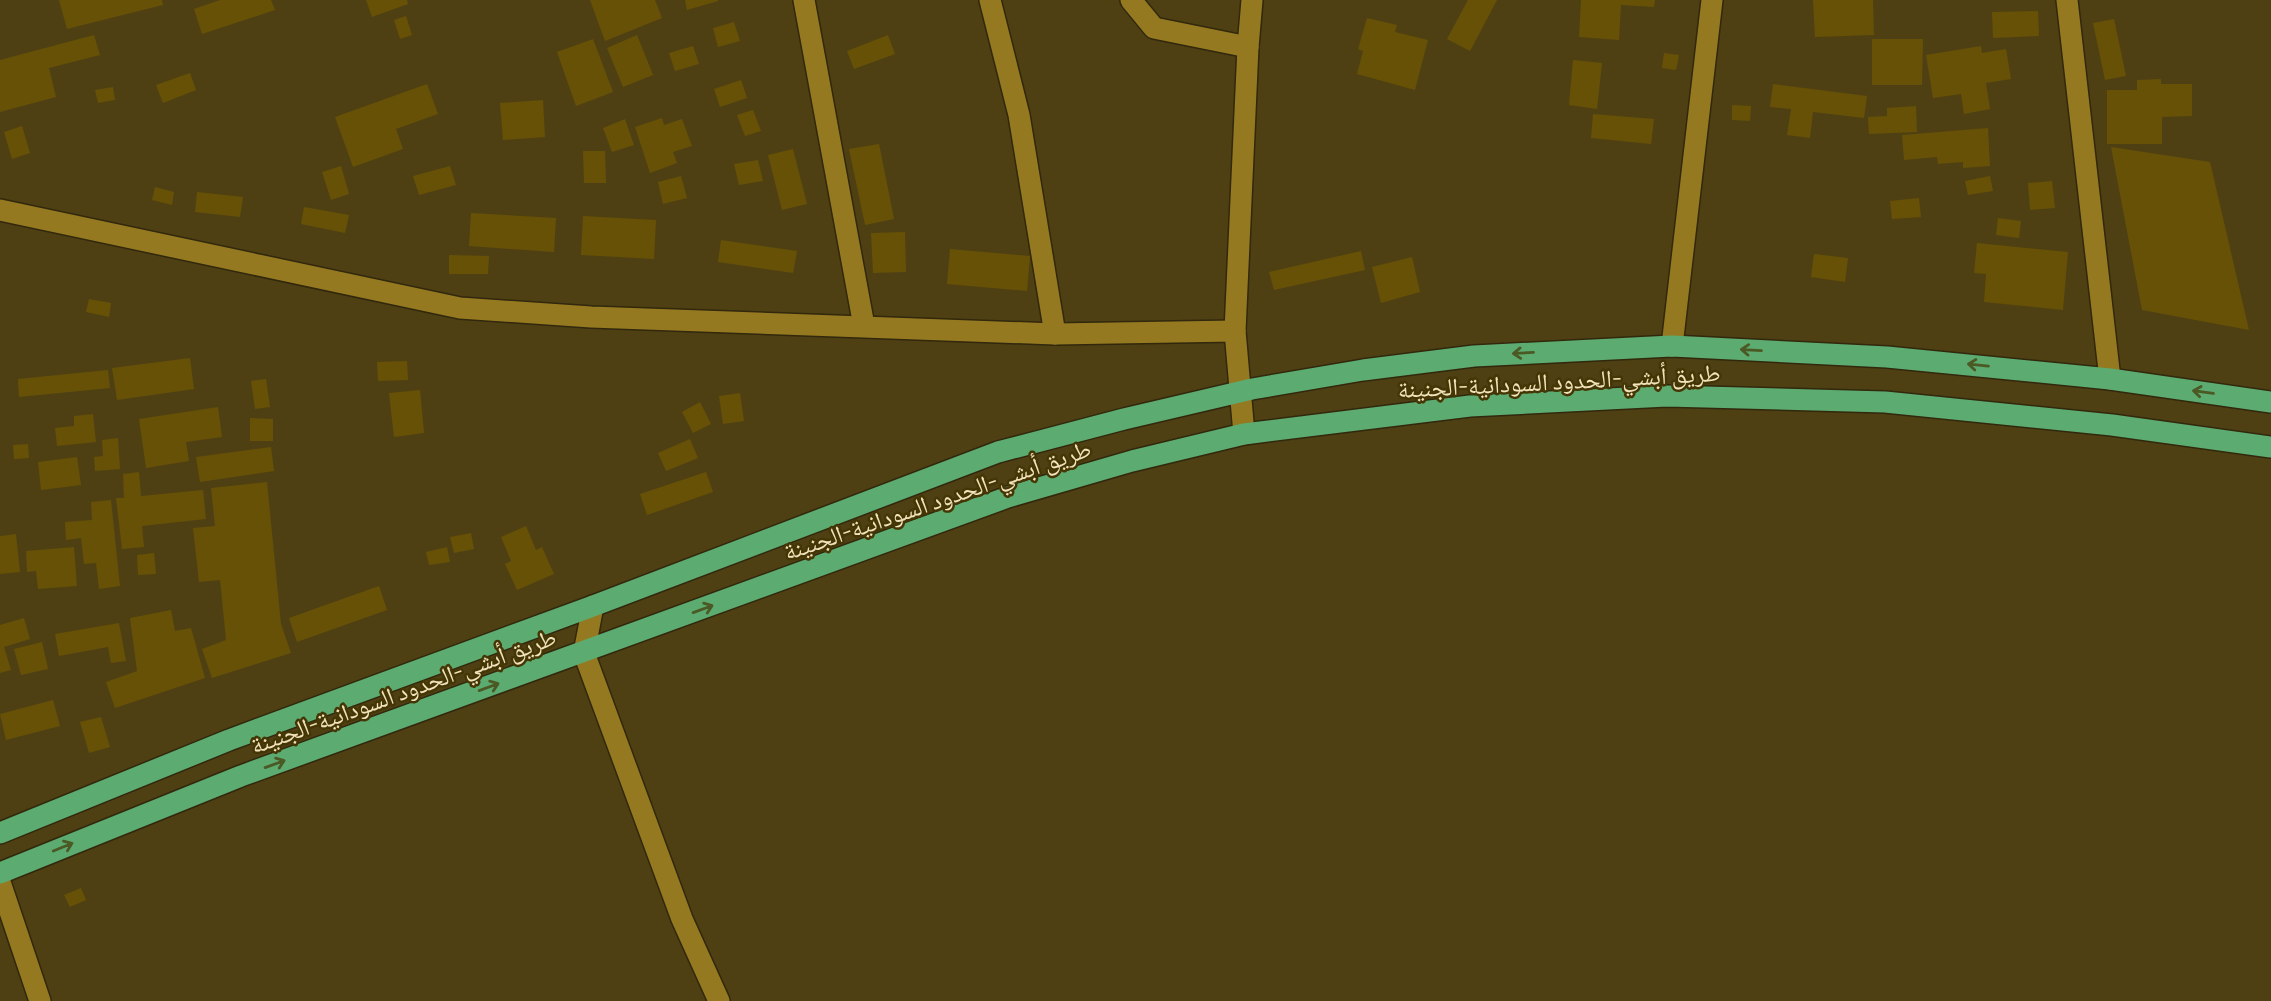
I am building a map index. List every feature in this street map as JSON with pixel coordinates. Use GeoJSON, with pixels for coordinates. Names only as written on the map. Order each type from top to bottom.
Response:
{"type":"FeatureCollection","features":[{"type":"Feature","properties":{"kind":"highway"},"geometry":{"type":"LineString","coordinates":[[0,834],[229,740],[593,606],[998,452],[1238,392],[1363,370],[1475,356],[1672,346],[1887,356],[2110,379],[2271,402]]}},
{"type":"Feature","properties":{"kind":"highway","name":"طريق أبشي-الحدود السودانية-الجنينة"},"geometry":{"type":"LineString","coordinates":[[0,873],[241,776],[1008,497],[1132,461],[1244,434],[1470,406],[1667,396],[1885,402],[2112,425],[2271,447]]}},
{"type":"Feature","properties":{"kind":"highway"},"geometry":{"type":"LineString","coordinates":[[229,740],[241,776]]}},
{"type":"Feature","properties":{"kind":"street"},"geometry":{"type":"LineString","coordinates":[[804,0],[864,326]]}},
{"type":"Feature","properties":{"kind":"street"},"geometry":{"type":"LineString","coordinates":[[990,0],[1018,116],[1055,334]]}},
{"type":"Feature","properties":{"kind":"street"},"geometry":{"type":"LineString","coordinates":[[1130,0],[1154,27],[1248,47]]}},
{"type":"Feature","properties":{"kind":"street"},"geometry":{"type":"LineString","coordinates":[[1244,434],[1238,392],[1235,331],[1252,0]]}},
{"type":"Feature","properties":{"kind":"street"},"geometry":{"type":"LineString","coordinates":[[1672,346],[1712,0]]}},
{"type":"Feature","properties":{"kind":"street"},"geometry":{"type":"LineString","coordinates":[[2067,0],[2110,379]]}},
{"type":"Feature","properties":{"kind":"street"},"geometry":{"type":"LineString","coordinates":[[0,211],[460,308],[592,317],[1055,334],[1235,331]]}},
{"type":"Feature","properties":{"kind":"street"},"geometry":{"type":"LineString","coordinates":[[593,606],[584,653],[682,919],[719,1001]]}},
{"type":"Feature","properties":{"kind":"street"},"geometry":{"type":"LineString","coordinates":[[0,882],[40,1001]]}},
{"type":"Feature","properties":{"kind":"building"},"geometry":{"type":"Polygon","coordinates":[[[59,0],[162,0],[163,5],[67,29],[59,0]]]}},
{"type":"Feature","properties":{"kind":"building"},"geometry":{"type":"Polygon","coordinates":[[[220,0],[271,0],[275,10],[202,34],[194,9],[220,0]]]}},
{"type":"Feature","properties":{"kind":"building"},"geometry":{"type":"Polygon","coordinates":[[[366,0],[407,0],[408,4],[372,17],[366,0]]]}},
{"type":"Feature","properties":{"kind":"building"},"geometry":{"type":"Polygon","coordinates":[[[590,0],[655,0],[662,18],[605,41],[590,0]]]}},
{"type":"Feature","properties":{"kind":"building"},"geometry":{"type":"Polygon","coordinates":[[[685,0],[718,0],[718,1],[687,10],[685,0]]]}},
{"type":"Feature","properties":{"kind":"building"},"geometry":{"type":"Polygon","coordinates":[[[1468,0],[1497,0],[1470,51],[1447,39],[1468,0]]]}},
{"type":"Feature","properties":{"kind":"building"},"geometry":{"type":"Polygon","coordinates":[[[1581,0],[1655,0],[1654,7],[1621,5],[1619,40],[1579,37],[1581,0]]]}},
{"type":"Feature","properties":{"kind":"building"},"geometry":{"type":"Polygon","coordinates":[[[1813,0],[1873,0],[1874,35],[1815,37],[1813,0]]]}},
{"type":"Feature","properties":{"kind":"building"},"geometry":{"type":"Polygon","coordinates":[[[2038,11],[2039,36],[1993,38],[1992,12],[2038,11]]]}},
{"type":"Feature","properties":{"kind":"building"},"geometry":{"type":"Polygon","coordinates":[[[406,16],[412,35],[400,39],[394,20],[406,16]]]}},
{"type":"Feature","properties":{"kind":"building"},"geometry":{"type":"Polygon","coordinates":[[[1367,18],[1397,25],[1395,32],[1428,40],[1415,90],[1357,74],[1363,51],[1358,49],[1367,18]]]}},
{"type":"Feature","properties":{"kind":"building"},"geometry":{"type":"Polygon","coordinates":[[[2114,19],[2126,76],[2105,80],[2093,23],[2114,19]]]}},
{"type":"Feature","properties":{"kind":"building"},"geometry":{"type":"Polygon","coordinates":[[[734,22],[740,41],[718,47],[713,28],[734,22]]]}},
{"type":"Feature","properties":{"kind":"building"},"geometry":{"type":"Polygon","coordinates":[[[94,35],[100,55],[49,68],[56,97],[0,112],[0,60],[94,35]]]}},
{"type":"Feature","properties":{"kind":"building"},"geometry":{"type":"Polygon","coordinates":[[[637,35],[653,75],[623,87],[607,48],[637,35]]]}},
{"type":"Feature","properties":{"kind":"building"},"geometry":{"type":"Polygon","coordinates":[[[888,35],[895,54],[854,69],[847,51],[888,35]]]}},
{"type":"Feature","properties":{"kind":"building"},"geometry":{"type":"Polygon","coordinates":[[[593,39],[613,92],[576,106],[557,52],[593,39]]]}},
{"type":"Feature","properties":{"kind":"building"},"geometry":{"type":"Polygon","coordinates":[[[1872,39],[1923,39],[1922,85],[1872,85],[1872,39]]]}},
{"type":"Feature","properties":{"kind":"building"},"geometry":{"type":"Polygon","coordinates":[[[693,46],[699,64],[675,71],[669,53],[693,46]]]}},
{"type":"Feature","properties":{"kind":"building"},"geometry":{"type":"Polygon","coordinates":[[[1981,46],[1982,53],[2006,49],[2011,79],[1986,83],[1990,109],[1964,114],[1961,94],[1933,98],[1926,55],[1981,46]]]}},
{"type":"Feature","properties":{"kind":"building"},"geometry":{"type":"Polygon","coordinates":[[[1664,53],[1679,55],[1676,70],[1662,68],[1664,53]]]}},
{"type":"Feature","properties":{"kind":"building"},"geometry":{"type":"Polygon","coordinates":[[[1573,60],[1602,63],[1597,109],[1569,105],[1573,60]]]}},
{"type":"Feature","properties":{"kind":"building"},"geometry":{"type":"Polygon","coordinates":[[[190,73],[196,90],[163,103],[156,85],[190,73]]]}},
{"type":"Feature","properties":{"kind":"building"},"geometry":{"type":"Polygon","coordinates":[[[2161,79],[2161,84],[2192,84],[2192,116],[2162,117],[2162,144],[2107,144],[2107,90],[2137,90],[2137,80],[2161,79]]]}},
{"type":"Feature","properties":{"kind":"building"},"geometry":{"type":"Polygon","coordinates":[[[741,80],[747,98],[720,107],[714,89],[741,80]]]}},
{"type":"Feature","properties":{"kind":"building"},"geometry":{"type":"Polygon","coordinates":[[[427,84],[438,114],[396,129],[403,149],[353,167],[335,117],[427,84]]]}},
{"type":"Feature","properties":{"kind":"building"},"geometry":{"type":"Polygon","coordinates":[[[1773,84],[1867,96],[1864,118],[1813,112],[1810,138],[1787,135],[1791,109],[1770,107],[1773,84]]]}},
{"type":"Feature","properties":{"kind":"building"},"geometry":{"type":"Polygon","coordinates":[[[113,87],[115,100],[98,103],[95,90],[113,87]]]}},
{"type":"Feature","properties":{"kind":"building"},"geometry":{"type":"Polygon","coordinates":[[[543,100],[545,137],[503,140],[500,103],[543,100]]]}},
{"type":"Feature","properties":{"kind":"building"},"geometry":{"type":"Polygon","coordinates":[[[1732,105],[1751,106],[1750,121],[1732,120],[1732,105]]]}},
{"type":"Feature","properties":{"kind":"building"},"geometry":{"type":"Polygon","coordinates":[[[1916,106],[1917,132],[1869,134],[1868,117],[1887,116],[1887,108],[1916,106]]]}},
{"type":"Feature","properties":{"kind":"building"},"geometry":{"type":"Polygon","coordinates":[[[753,110],[761,131],[745,136],[737,115],[753,110]]]}},
{"type":"Feature","properties":{"kind":"building"},"geometry":{"type":"Polygon","coordinates":[[[1593,114],[1654,119],[1651,144],[1591,138],[1593,114]]]}},
{"type":"Feature","properties":{"kind":"building"},"geometry":{"type":"Polygon","coordinates":[[[662,118],[664,125],[682,119],[692,146],[673,152],[677,163],[650,173],[635,127],[662,118]]]}},
{"type":"Feature","properties":{"kind":"building"},"geometry":{"type":"Polygon","coordinates":[[[625,119],[634,145],[612,152],[603,128],[625,119]]]}},
{"type":"Feature","properties":{"kind":"building"},"geometry":{"type":"Polygon","coordinates":[[[22,126],[30,153],[12,159],[4,132],[22,126]]]}},
{"type":"Feature","properties":{"kind":"building"},"geometry":{"type":"Polygon","coordinates":[[[1988,128],[1990,166],[1963,168],[1963,162],[1938,164],[1937,157],[1904,160],[1902,135],[1988,128]]]}},
{"type":"Feature","properties":{"kind":"building"},"geometry":{"type":"Polygon","coordinates":[[[879,144],[894,219],[865,225],[849,149],[879,144]]]}},
{"type":"Feature","properties":{"kind":"building"},"geometry":{"type":"Polygon","coordinates":[[[2111,147],[2210,162],[2249,330],[2142,310],[2111,147]]]}},
{"type":"Feature","properties":{"kind":"building"},"geometry":{"type":"Polygon","coordinates":[[[793,149],[807,204],[782,210],[768,155],[793,149]]]}},
{"type":"Feature","properties":{"kind":"building"},"geometry":{"type":"Polygon","coordinates":[[[583,151],[605,151],[606,183],[584,183],[583,151]]]}},
{"type":"Feature","properties":{"kind":"building"},"geometry":{"type":"Polygon","coordinates":[[[758,160],[763,181],[739,185],[734,164],[758,160]]]}},
{"type":"Feature","properties":{"kind":"building"},"geometry":{"type":"Polygon","coordinates":[[[341,166],[349,194],[331,200],[322,172],[341,166]]]}},
{"type":"Feature","properties":{"kind":"building"},"geometry":{"type":"Polygon","coordinates":[[[450,166],[456,185],[419,195],[413,176],[450,166]]]}},
{"type":"Feature","properties":{"kind":"building"},"geometry":{"type":"Polygon","coordinates":[[[681,176],[687,198],[663,204],[658,182],[681,176]]]}},
{"type":"Feature","properties":{"kind":"building"},"geometry":{"type":"Polygon","coordinates":[[[1990,176],[1993,191],[1968,195],[1965,181],[1990,176]]]}},
{"type":"Feature","properties":{"kind":"building"},"geometry":{"type":"Polygon","coordinates":[[[2052,181],[2055,208],[2030,210],[2028,183],[2052,181]]]}},
{"type":"Feature","properties":{"kind":"building"},"geometry":{"type":"Polygon","coordinates":[[[155,187],[174,192],[172,205],[152,200],[155,187]]]}},
{"type":"Feature","properties":{"kind":"building"},"geometry":{"type":"Polygon","coordinates":[[[197,192],[243,197],[240,217],[195,212],[197,192]]]}},
{"type":"Feature","properties":{"kind":"building"},"geometry":{"type":"Polygon","coordinates":[[[1919,198],[1921,217],[1892,219],[1890,201],[1919,198]]]}},
{"type":"Feature","properties":{"kind":"building"},"geometry":{"type":"Polygon","coordinates":[[[304,207],[349,215],[345,233],[301,224],[304,207]]]}},
{"type":"Feature","properties":{"kind":"building"},"geometry":{"type":"Polygon","coordinates":[[[471,213],[556,218],[554,252],[469,246],[471,213]]]}},
{"type":"Feature","properties":{"kind":"building"},"geometry":{"type":"Polygon","coordinates":[[[583,216],[656,220],[654,259],[581,255],[583,216]]]}},
{"type":"Feature","properties":{"kind":"building"},"geometry":{"type":"Polygon","coordinates":[[[1998,218],[2021,221],[2019,238],[1996,235],[1998,218]]]}},
{"type":"Feature","properties":{"kind":"building"},"geometry":{"type":"Polygon","coordinates":[[[905,232],[906,272],[873,273],[871,233],[905,232]]]}},
{"type":"Feature","properties":{"kind":"building"},"geometry":{"type":"Polygon","coordinates":[[[721,240],[797,251],[793,273],[718,262],[721,240]]]}},
{"type":"Feature","properties":{"kind":"building"},"geometry":{"type":"Polygon","coordinates":[[[1977,243],[2068,252],[2063,310],[1984,302],[1986,274],[1974,273],[1977,243]]]}},
{"type":"Feature","properties":{"kind":"building"},"geometry":{"type":"Polygon","coordinates":[[[950,249],[1030,256],[1027,291],[947,284],[950,249]]]}},
{"type":"Feature","properties":{"kind":"building"},"geometry":{"type":"Polygon","coordinates":[[[1361,251],[1365,270],[1274,290],[1269,272],[1361,251]]]}},
{"type":"Feature","properties":{"kind":"building"},"geometry":{"type":"Polygon","coordinates":[[[1814,254],[1848,258],[1845,282],[1811,277],[1814,254]]]}},
{"type":"Feature","properties":{"kind":"building"},"geometry":{"type":"Polygon","coordinates":[[[449,255],[489,256],[488,274],[449,274],[449,255]]]}},
{"type":"Feature","properties":{"kind":"building"},"geometry":{"type":"Polygon","coordinates":[[[1412,257],[1420,292],[1381,303],[1372,267],[1412,257]]]}},
{"type":"Feature","properties":{"kind":"building"},"geometry":{"type":"Polygon","coordinates":[[[89,299],[111,303],[109,317],[86,312],[89,299]]]}},
{"type":"Feature","properties":{"kind":"building"},"geometry":{"type":"Polygon","coordinates":[[[190,358],[194,389],[117,400],[112,368],[190,358]]]}},
{"type":"Feature","properties":{"kind":"building"},"geometry":{"type":"Polygon","coordinates":[[[407,361],[408,380],[378,381],[377,362],[407,361]]]}},
{"type":"Feature","properties":{"kind":"building"},"geometry":{"type":"Polygon","coordinates":[[[108,370],[110,388],[19,397],[18,379],[108,370]]]}},
{"type":"Feature","properties":{"kind":"building"},"geometry":{"type":"Polygon","coordinates":[[[266,379],[270,407],[255,409],[251,381],[266,379]]]}},
{"type":"Feature","properties":{"kind":"building"},"geometry":{"type":"Polygon","coordinates":[[[420,390],[424,433],[394,437],[389,393],[420,390]]]}},
{"type":"Feature","properties":{"kind":"building"},"geometry":{"type":"Polygon","coordinates":[[[740,393],[744,421],[723,424],[719,396],[740,393]]]}},
{"type":"Feature","properties":{"kind":"building"},"geometry":{"type":"Polygon","coordinates":[[[700,402],[711,424],[693,433],[682,412],[700,402]]]}},
{"type":"Feature","properties":{"kind":"building"},"geometry":{"type":"Polygon","coordinates":[[[218,407],[222,437],[186,442],[189,461],[146,468],[139,419],[218,407]]]}},
{"type":"Feature","properties":{"kind":"building"},"geometry":{"type":"Polygon","coordinates":[[[93,414],[96,442],[57,446],[55,428],[74,426],[74,416],[93,414]]]}},
{"type":"Feature","properties":{"kind":"building"},"geometry":{"type":"Polygon","coordinates":[[[250,418],[273,419],[273,441],[250,441],[250,418]]]}},
{"type":"Feature","properties":{"kind":"building"},"geometry":{"type":"Polygon","coordinates":[[[118,438],[120,469],[95,471],[94,457],[103,456],[102,440],[118,438]]]}},
{"type":"Feature","properties":{"kind":"building"},"geometry":{"type":"Polygon","coordinates":[[[690,439],[698,458],[666,471],[658,453],[690,439]]]}},
{"type":"Feature","properties":{"kind":"building"},"geometry":{"type":"Polygon","coordinates":[[[28,444],[29,458],[14,459],[13,445],[28,444]]]}},
{"type":"Feature","properties":{"kind":"building"},"geometry":{"type":"Polygon","coordinates":[[[271,447],[274,471],[200,482],[196,457],[271,447]]]}},
{"type":"Feature","properties":{"kind":"building"},"geometry":{"type":"Polygon","coordinates":[[[77,457],[81,485],[41,490],[38,462],[77,457]]]}},
{"type":"Feature","properties":{"kind":"building"},"geometry":{"type":"Polygon","coordinates":[[[139,472],[141,496],[203,490],[206,519],[142,526],[144,547],[122,549],[116,498],[124,498],[123,474],[139,472]]]}},
{"type":"Feature","properties":{"kind":"building"},"geometry":{"type":"Polygon","coordinates":[[[706,472],[713,492],[647,515],[640,494],[706,472]]]}},
{"type":"Feature","properties":{"kind":"building"},"geometry":{"type":"Polygon","coordinates":[[[267,482],[281,624],[291,653],[212,678],[202,649],[226,640],[220,580],[199,582],[193,528],[215,526],[211,488],[267,482]]]}},
{"type":"Feature","properties":{"kind":"building"},"geometry":{"type":"Polygon","coordinates":[[[111,500],[120,586],[99,589],[96,563],[84,564],[81,538],[66,540],[65,522],[92,520],[91,502],[111,500]]]}},
{"type":"Feature","properties":{"kind":"building"},"geometry":{"type":"Polygon","coordinates":[[[526,526],[536,550],[542,547],[554,574],[517,590],[505,564],[511,561],[501,537],[526,526]]]}},
{"type":"Feature","properties":{"kind":"building"},"geometry":{"type":"Polygon","coordinates":[[[471,533],[474,549],[454,553],[450,537],[471,533]]]}},
{"type":"Feature","properties":{"kind":"building"},"geometry":{"type":"Polygon","coordinates":[[[16,534],[20,572],[0,574],[0,536],[16,534]]]}},
{"type":"Feature","properties":{"kind":"building"},"geometry":{"type":"Polygon","coordinates":[[[74,547],[77,586],[38,589],[36,571],[27,572],[26,551],[74,547]]]}},
{"type":"Feature","properties":{"kind":"building"},"geometry":{"type":"Polygon","coordinates":[[[447,547],[450,562],[429,565],[426,552],[447,547]]]}},
{"type":"Feature","properties":{"kind":"building"},"geometry":{"type":"Polygon","coordinates":[[[154,553],[156,574],[138,575],[137,555],[154,553]]]}},
{"type":"Feature","properties":{"kind":"building"},"geometry":{"type":"Polygon","coordinates":[[[379,586],[387,610],[297,642],[289,618],[379,586]]]}},
{"type":"Feature","properties":{"kind":"building"},"geometry":{"type":"Polygon","coordinates":[[[171,610],[175,631],[191,628],[205,678],[115,708],[106,682],[137,671],[130,618],[171,610]]]}},
{"type":"Feature","properties":{"kind":"building"},"geometry":{"type":"Polygon","coordinates":[[[24,618],[30,639],[4,647],[11,670],[0,673],[0,625],[24,618]]]}},
{"type":"Feature","properties":{"kind":"building"},"geometry":{"type":"Polygon","coordinates":[[[119,623],[126,661],[111,663],[108,647],[59,656],[55,634],[119,623]]]}},
{"type":"Feature","properties":{"kind":"building"},"geometry":{"type":"Polygon","coordinates":[[[42,642],[48,669],[21,675],[14,649],[42,642]]]}},
{"type":"Feature","properties":{"kind":"building"},"geometry":{"type":"Polygon","coordinates":[[[53,700],[60,726],[6,740],[0,714],[53,700]]]}},
{"type":"Feature","properties":{"kind":"building"},"geometry":{"type":"Polygon","coordinates":[[[101,717],[110,747],[89,753],[80,722],[101,717]]]}},
{"type":"Feature","properties":{"kind":"building"},"geometry":{"type":"Polygon","coordinates":[[[81,888],[86,900],[70,907],[64,895],[81,888]]]}}]}
